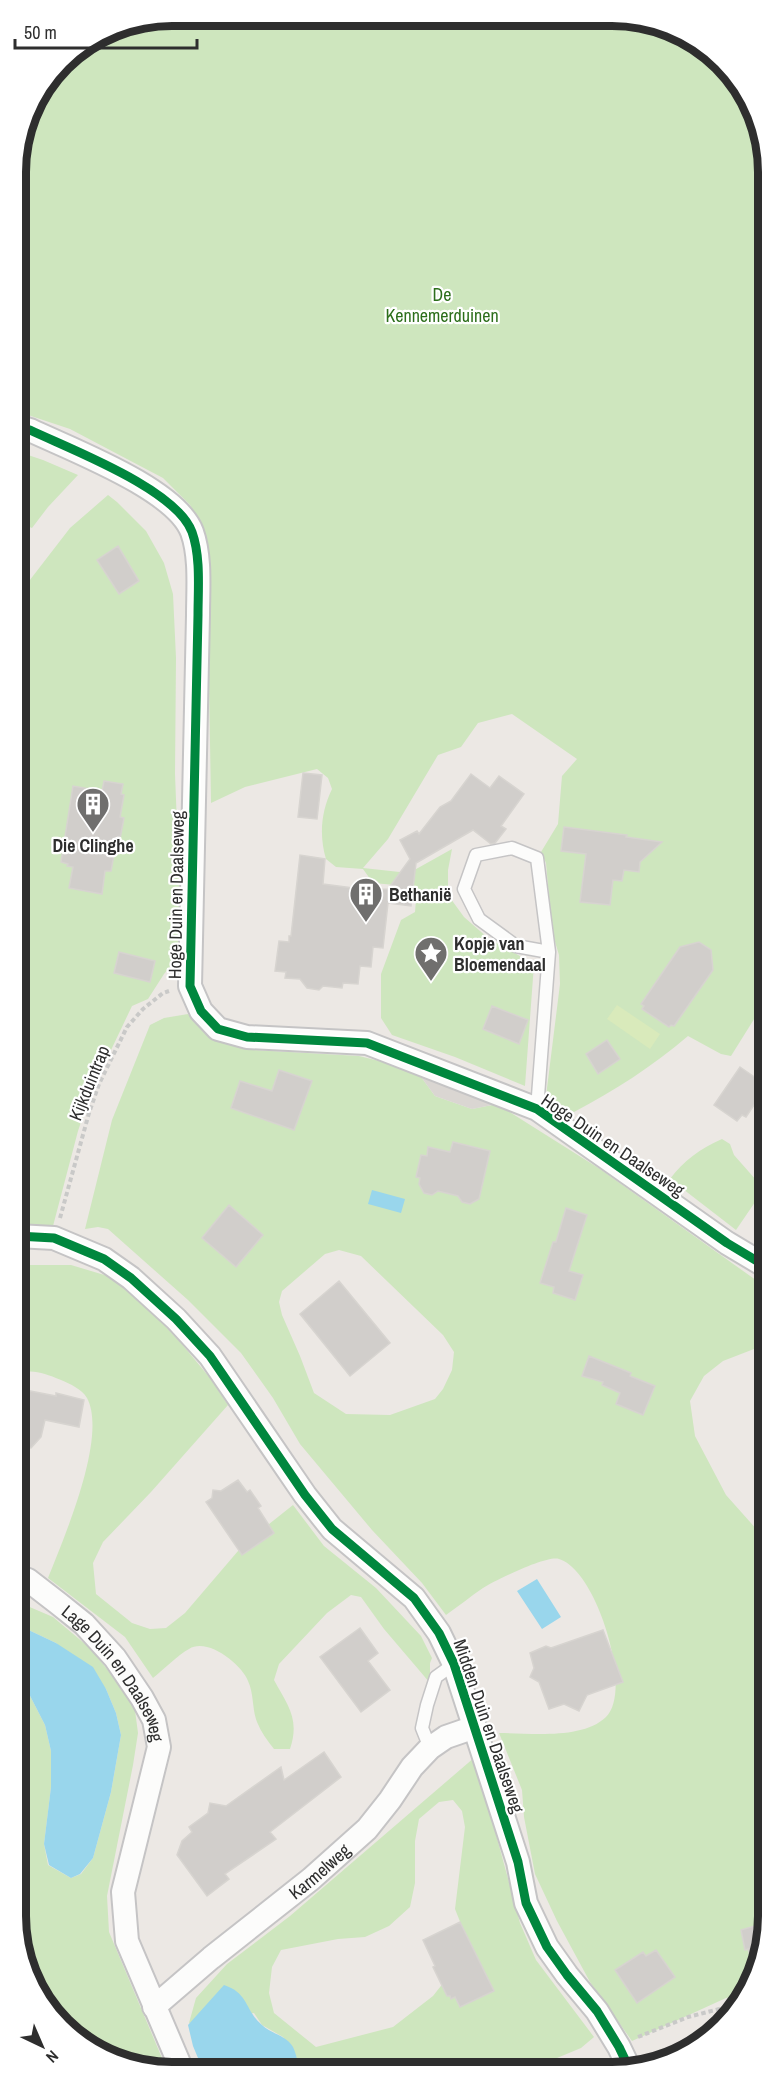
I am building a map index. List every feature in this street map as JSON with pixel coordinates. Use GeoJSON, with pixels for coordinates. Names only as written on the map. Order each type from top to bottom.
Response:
{"type":"FeatureCollection","features":[{"type":"Feature","properties":{"kind":"street","name":"Hoge Duin en Daalseweg"},"geometry":{"type":"LineString","coordinates":[[26,429],[136,480],[161,496],[183,517],[192,532],[196,555],[198,615],[190,986],[201,1011],[218,1029],[247,1037],[368,1044],[537,1109],[727,1243],[757,1261]]}},
{"type":"Feature","properties":{"kind":"street","name":"Midden Duin en Daalseweg"},"geometry":{"type":"LineString","coordinates":[[26,1236],[54,1238],[104,1259],[131,1278],[176,1319],[210,1356],[299,1486],[332,1529],[414,1598],[439,1633],[454,1664],[518,1862],[526,1903],[547,1947],[597,2011],[626,2061]]}},
{"type":"Feature","properties":{"kind":"street","name":"Lage Duin en Daalseweg"},"geometry":{"type":"LineString","coordinates":[[26,1579],[84,1624],[116,1658],[142,1698],[153,1720],[159,1747],[123,1892],[127,1941],[178,2062]]}},
{"type":"Feature","properties":{"kind":"street","name":"Karmelweg"},"geometry":{"type":"LineString","coordinates":[[154,2007],[211,1958],[311,1879],[359,1836],[390,1800],[412,1767],[430,1748],[446,1737],[474,1727]]}},
{"type":"Feature","properties":{"kind":"lane"},"geometry":{"type":"LineString","coordinates":[[537,1109],[549,952],[537,858],[512,848],[476,855],[464,889],[480,919],[516,946],[549,952]]}},
{"type":"Feature","properties":{"kind":"lane"},"geometry":{"type":"LineString","coordinates":[[430,1748],[423,1728],[427,1706],[436,1677],[454,1664]]}},
{"type":"Feature","properties":{"kind":"path"},"geometry":{"type":"LineString","coordinates":[[619,2047],[631,2040],[688,2018],[725,2008]]}},
{"type":"Feature","properties":{"kind":"green space","name":"De Kennemerduinen"},"geometry":{"type":"Polygon","coordinates":[[[162,26],[621,26],[640,28],[676,41],[715,68],[733,91],[750,125],[755,143],[758,172],[758,1014],[731,1056],[721,1054],[688,1036],[633,1077],[574,1112],[546,1096],[560,984],[559,955],[552,932],[546,863],[541,852],[558,824],[562,776],[577,759],[512,714],[478,723],[461,747],[438,755],[388,839],[363,868],[409,873],[452,849],[448,870],[448,895],[464,917],[488,938],[534,964],[525,1086],[455,1057],[392,1035],[381,1018],[381,974],[401,920],[415,912],[417,887],[373,883],[363,869],[336,867],[326,859],[322,841],[323,815],[332,789],[328,778],[317,769],[245,787],[211,803],[208,619],[210,578],[206,536],[190,505],[163,478],[70,429],[26,414],[26,162],[30,134],[50,91],[68,68],[107,41],[134,30],[162,26]]]}},
{"type":"Feature","properties":{"kind":"green space"},"geometry":{"type":"Polygon","coordinates":[[[26,454],[78,475],[32,528],[26,525],[26,454]]]}},
{"type":"Feature","properties":{"kind":"green space"},"geometry":{"type":"Polygon","coordinates":[[[108,495],[146,531],[164,563],[173,594],[176,658],[175,774],[182,953],[164,974],[148,999],[132,1006],[91,1092],[78,1131],[53,1226],[26,1228],[26,585],[70,528],[108,495]]]}},
{"type":"Feature","properties":{"kind":"green space"},"geometry":{"type":"Polygon","coordinates":[[[617,1005],[660,1034],[650,1049],[607,1019],[617,1005]]]}},
{"type":"Feature","properties":{"kind":"green space"},"geometry":{"type":"Polygon","coordinates":[[[188,1014],[216,1041],[253,1050],[359,1056],[416,1070],[435,1096],[472,1109],[497,1104],[600,1169],[757,1281],[757,1343],[754,1349],[723,1361],[704,1376],[690,1401],[695,1436],[726,1495],[757,1530],[757,1926],[753,1954],[733,1996],[632,2041],[590,1982],[535,1874],[524,1817],[522,1790],[499,1733],[555,1734],[584,1729],[606,1717],[614,1703],[616,1682],[607,1632],[598,1606],[586,1584],[573,1568],[559,1559],[533,1564],[483,1588],[446,1615],[422,1583],[372,1530],[300,1444],[273,1398],[241,1353],[188,1300],[108,1229],[98,1227],[85,1229],[112,1120],[150,1025],[164,1018],[188,1014]],[[339,1250],[325,1254],[282,1291],[279,1302],[282,1315],[314,1393],[346,1414],[390,1415],[435,1399],[443,1389],[452,1370],[454,1352],[443,1335],[361,1256],[339,1250]]]}},
{"type":"Feature","properties":{"kind":"green space"},"geometry":{"type":"Polygon","coordinates":[[[722,1139],[730,1144],[734,1155],[757,1182],[757,1199],[736,1230],[670,1179],[681,1166],[722,1139]]]}},
{"type":"Feature","properties":{"kind":"green space"},"geometry":{"type":"Polygon","coordinates":[[[26,1265],[71,1265],[111,1277],[147,1307],[210,1378],[228,1405],[103,1542],[93,1563],[96,1594],[132,1623],[150,1629],[166,1628],[185,1613],[244,1544],[293,1505],[324,1546],[376,1588],[421,1636],[432,1658],[430,1683],[384,1629],[361,1597],[351,1595],[327,1613],[279,1664],[274,1680],[288,1705],[293,1721],[294,1729],[290,1749],[274,1749],[264,1736],[257,1722],[251,1691],[245,1675],[223,1654],[197,1646],[180,1655],[153,1678],[125,1637],[48,1578],[81,1488],[92,1437],[92,1415],[87,1398],[76,1387],[39,1372],[26,1372],[26,1265]]]}},
{"type":"Feature","properties":{"kind":"green space"},"geometry":{"type":"Polygon","coordinates":[[[26,1605],[53,1617],[91,1649],[134,1703],[138,1733],[107,1896],[109,1932],[163,2062],[143,2060],[125,2055],[91,2038],[72,2023],[72,2016],[65,2016],[45,1989],[33,1963],[28,1945],[26,1926],[26,1688],[45,1725],[51,1751],[51,1787],[44,1844],[48,1865],[71,1878],[81,1874],[93,1858],[111,1792],[121,1735],[116,1713],[106,1689],[56,1643],[26,1629],[26,1605]]]}},
{"type":"Feature","properties":{"kind":"green space"},"geometry":{"type":"Polygon","coordinates":[[[475,1757],[520,1923],[536,1960],[594,2037],[581,2048],[547,2062],[295,2062],[283,2037],[262,2025],[254,2013],[189,2023],[196,1998],[227,1964],[290,1916],[475,1757]],[[453,1800],[439,1802],[419,1819],[415,1841],[415,1883],[410,1907],[389,1926],[365,1937],[338,1939],[281,1950],[272,1967],[269,1993],[274,2013],[316,2047],[393,2027],[433,1996],[444,1982],[479,1969],[455,1909],[465,1827],[462,1811],[453,1800]]]}},
{"type":"Feature","properties":{"kind":"green space"},"geometry":{"type":"Polygon","coordinates":[[[690,2039],[667,2051],[653,2056],[690,2039]]]}},
{"type":"Feature","properties":{"kind":"shaded area"},"geometry":{"type":"Polygon","coordinates":[[[416,1070],[497,1104],[472,1109],[435,1096],[416,1070]]]}},
{"type":"Feature","properties":{"kind":"water"},"geometry":{"type":"Polygon","coordinates":[[[372,1190],[405,1199],[401,1213],[368,1204],[372,1190]]]}},
{"type":"Feature","properties":{"kind":"water"},"geometry":{"type":"Polygon","coordinates":[[[537,1579],[561,1617],[542,1629],[517,1591],[537,1579]]]}},
{"type":"Feature","properties":{"kind":"water"},"geometry":{"type":"Polygon","coordinates":[[[26,1629],[56,1643],[93,1667],[116,1713],[121,1735],[111,1792],[93,1858],[80,1874],[71,1878],[49,1865],[44,1844],[51,1787],[51,1751],[45,1725],[26,1688],[26,1629]]]}},
{"type":"Feature","properties":{"kind":"water"},"geometry":{"type":"Polygon","coordinates":[[[224,1985],[243,1997],[252,2014],[262,2025],[290,2043],[297,2062],[200,2062],[188,2025],[224,1985]]]}},
{"type":"Feature","properties":{"kind":"building"},"geometry":{"type":"Polygon","coordinates":[[[118,546],[139,581],[119,594],[97,560],[118,546]]]}},
{"type":"Feature","properties":{"kind":"building"},"geometry":{"type":"Polygon","coordinates":[[[303,773],[322,775],[317,819],[298,817],[303,773]]]}},
{"type":"Feature","properties":{"kind":"building","name":"Bethanië"},"geometry":{"type":"Polygon","coordinates":[[[471,774],[490,788],[499,776],[524,794],[501,826],[506,829],[495,843],[491,844],[473,830],[416,863],[411,906],[388,903],[383,948],[373,947],[371,967],[360,966],[358,984],[343,983],[342,988],[323,986],[319,990],[307,988],[300,979],[285,978],[286,972],[275,971],[279,941],[289,942],[289,936],[291,936],[300,855],[325,859],[323,884],[369,890],[388,889],[410,859],[400,840],[417,831],[419,834],[440,807],[451,801],[471,774]]]}},
{"type":"Feature","properties":{"kind":"building","name":"Die Clinghe"},"geometry":{"type":"Polygon","coordinates":[[[104,781],[123,784],[121,794],[124,795],[120,817],[124,818],[111,871],[105,871],[102,894],[69,888],[73,867],[61,862],[73,786],[102,791],[104,781]]]}},
{"type":"Feature","properties":{"kind":"building"},"geometry":{"type":"Polygon","coordinates":[[[564,827],[662,842],[640,862],[639,872],[624,870],[622,881],[613,880],[610,905],[580,902],[586,854],[561,851],[564,827]]]}},
{"type":"Feature","properties":{"kind":"building"},"geometry":{"type":"Polygon","coordinates":[[[699,942],[711,950],[713,970],[674,1026],[669,1027],[642,1009],[644,1006],[641,1004],[680,947],[699,942]]]}},
{"type":"Feature","properties":{"kind":"building"},"geometry":{"type":"Polygon","coordinates":[[[119,952],[155,961],[150,982],[114,973],[119,952]]]}},
{"type":"Feature","properties":{"kind":"building"},"geometry":{"type":"Polygon","coordinates":[[[492,1006],[528,1020],[519,1044],[483,1029],[492,1006]]]}},
{"type":"Feature","properties":{"kind":"building"},"geometry":{"type":"Polygon","coordinates":[[[607,1040],[620,1059],[598,1074],[586,1054],[607,1040]]]}},
{"type":"Feature","properties":{"kind":"building"},"geometry":{"type":"Polygon","coordinates":[[[740,1067],[757,1079],[757,1106],[754,1105],[746,1117],[742,1115],[737,1121],[714,1105],[740,1067]]]}},
{"type":"Feature","properties":{"kind":"building"},"geometry":{"type":"Polygon","coordinates":[[[279,1070],[312,1081],[294,1130],[231,1108],[240,1081],[272,1091],[279,1070]]]}},
{"type":"Feature","properties":{"kind":"building"},"geometry":{"type":"Polygon","coordinates":[[[453,1142],[490,1151],[479,1199],[470,1204],[462,1202],[458,1196],[438,1191],[432,1195],[424,1193],[419,1184],[420,1178],[416,1177],[421,1155],[427,1156],[428,1147],[450,1152],[453,1142]]]}},
{"type":"Feature","properties":{"kind":"building"},"geometry":{"type":"Polygon","coordinates":[[[229,1205],[263,1235],[236,1267],[202,1238],[229,1205]]]}},
{"type":"Feature","properties":{"kind":"building"},"geometry":{"type":"Polygon","coordinates":[[[566,1208],[587,1215],[569,1271],[583,1275],[575,1300],[553,1293],[554,1287],[540,1283],[566,1208]]]}},
{"type":"Feature","properties":{"kind":"building"},"geometry":{"type":"Polygon","coordinates":[[[339,1281],[390,1343],[350,1376],[300,1314],[339,1281]]]}},
{"type":"Feature","properties":{"kind":"building"},"geometry":{"type":"Polygon","coordinates":[[[589,1356],[631,1373],[630,1376],[655,1386],[643,1415],[616,1404],[620,1393],[602,1385],[603,1382],[582,1376],[589,1356]]]}},
{"type":"Feature","properties":{"kind":"building"},"geometry":{"type":"Polygon","coordinates":[[[26,1390],[56,1396],[56,1393],[84,1400],[79,1427],[45,1420],[41,1437],[31,1448],[26,1447],[26,1390]]]}},
{"type":"Feature","properties":{"kind":"building"},"geometry":{"type":"Polygon","coordinates":[[[238,1480],[247,1492],[250,1490],[261,1506],[258,1508],[274,1533],[242,1555],[206,1502],[212,1498],[213,1490],[221,1491],[238,1480]]]}},
{"type":"Feature","properties":{"kind":"building"},"geometry":{"type":"Polygon","coordinates":[[[360,1628],[378,1653],[368,1661],[390,1690],[361,1712],[320,1657],[360,1628]]]}},
{"type":"Feature","properties":{"kind":"building"},"geometry":{"type":"Polygon","coordinates":[[[603,1630],[623,1682],[587,1695],[579,1711],[564,1704],[549,1709],[539,1682],[530,1677],[534,1668],[530,1653],[546,1646],[551,1648],[603,1630]]]}},
{"type":"Feature","properties":{"kind":"building"},"geometry":{"type":"Polygon","coordinates":[[[324,1752],[341,1777],[270,1832],[276,1839],[225,1874],[229,1879],[207,1896],[177,1855],[182,1841],[192,1832],[189,1827],[208,1813],[210,1803],[226,1806],[281,1767],[284,1780],[324,1752]]]}},
{"type":"Feature","properties":{"kind":"building"},"geometry":{"type":"Polygon","coordinates":[[[460,1922],[494,1991],[460,2007],[455,1997],[451,1999],[447,1996],[423,1940],[460,1922]]]}},
{"type":"Feature","properties":{"kind":"building"},"geometry":{"type":"Polygon","coordinates":[[[757,1925],[751,1959],[748,1949],[745,1950],[741,1930],[757,1925]]]}},
{"type":"Feature","properties":{"kind":"building"},"geometry":{"type":"Polygon","coordinates":[[[656,1950],[675,1977],[637,2003],[615,1970],[643,1952],[646,1956],[656,1950]]]}},
{"type":"Feature","properties":{"kind":"cycle path"},"geometry":{"type":"LineString","coordinates":[[26,429],[121,472],[145,486],[182,516],[192,532],[197,552],[198,584],[190,986],[201,1011],[218,1029],[247,1037],[367,1043],[537,1109],[727,1243],[757,1261]]}},
{"type":"Feature","properties":{"kind":"cycle path"},"geometry":{"type":"LineString","coordinates":[[26,1236],[54,1238],[104,1259],[131,1278],[176,1319],[210,1356],[305,1495],[332,1529],[414,1598],[439,1633],[454,1664],[518,1862],[526,1903],[547,1947],[597,2011],[626,2061]]}},
{"type":"Feature","properties":{"kind":"place","name":"Die Clinghe"},"geometry":{"type":"Point","coordinates":[93,833]}},
{"type":"Feature","properties":{"kind":"place","name":"Bethanië"},"geometry":{"type":"Point","coordinates":[366,923]}},
{"type":"Feature","properties":{"kind":"place","name":"Kopje van Bloemendaal"},"geometry":{"type":"Point","coordinates":[431,982]}}]}
